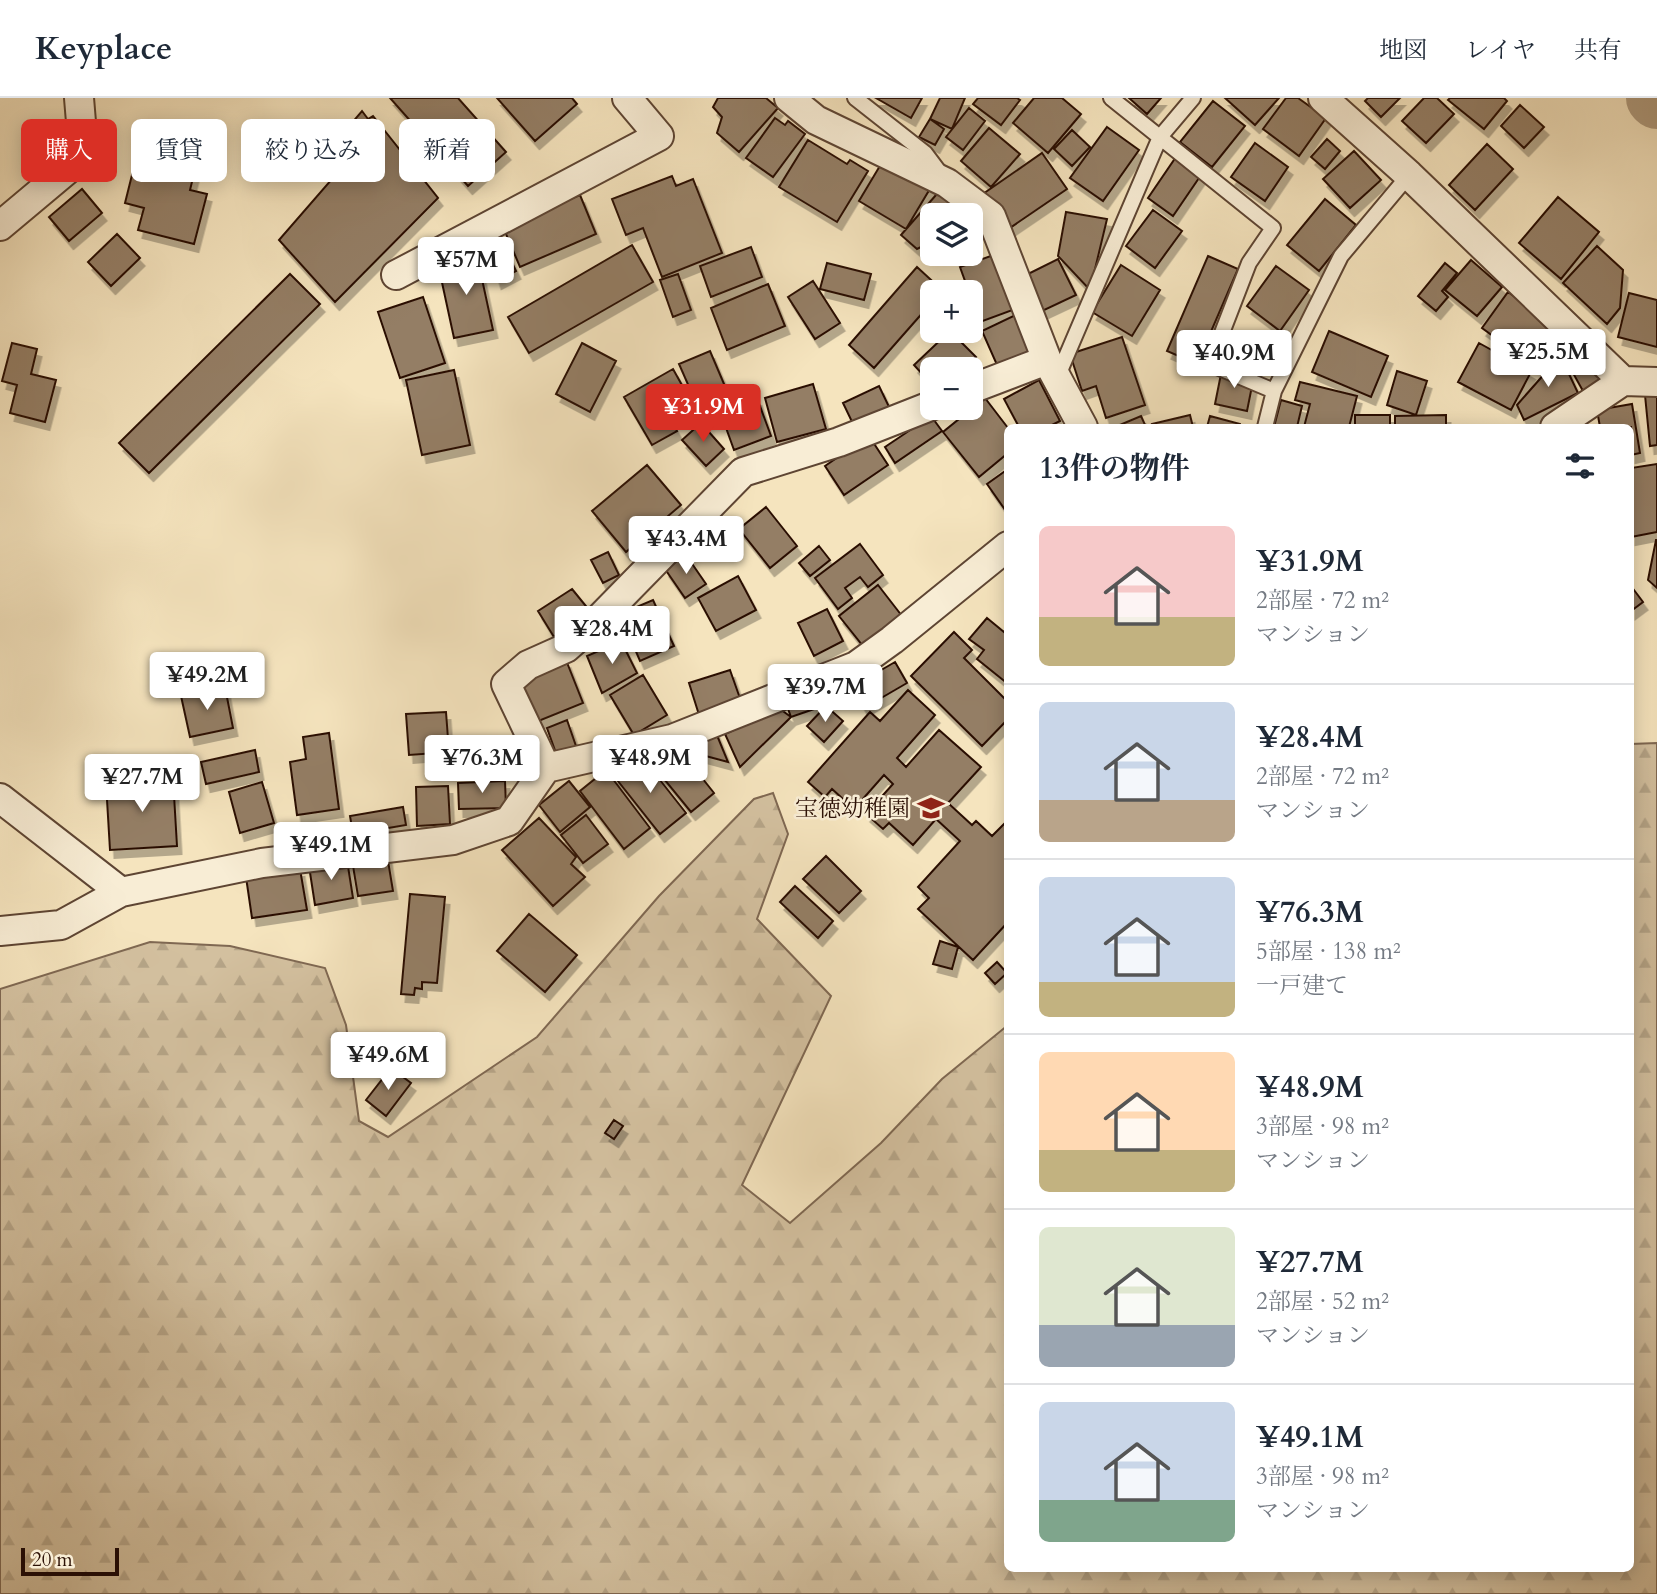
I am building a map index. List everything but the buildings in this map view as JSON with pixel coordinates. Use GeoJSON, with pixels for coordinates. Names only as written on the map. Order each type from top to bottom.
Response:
{"type":"FeatureCollection","features":[{"type":"Feature","properties":{"kind":"street"},"geometry":{"type":"LineString","coordinates":[[0,226],[74,164],[81,122],[79,98]]}},
{"type":"Feature","properties":{"kind":"street"},"geometry":{"type":"LineString","coordinates":[[396,275],[659,136],[627,98]]}},
{"type":"Feature","properties":{"kind":"street"},"geometry":{"type":"LineString","coordinates":[[789,98],[816,120],[947,183],[991,216],[1052,369],[1081,424]]}},
{"type":"Feature","properties":{"kind":"street"},"geometry":{"type":"LineString","coordinates":[[1323,98],[1646,378],[1561,424]]}},
{"type":"Feature","properties":{"kind":"street"},"geometry":{"type":"LineString","coordinates":[[983,386],[1052,369]]}},
{"type":"Feature","properties":{"kind":"street"},"geometry":{"type":"LineString","coordinates":[[546,768],[506,684],[528,666],[566,648],[600,618],[743,472],[839,442],[920,410]]}},
{"type":"Feature","properties":{"kind":"street"},"geometry":{"type":"LineString","coordinates":[[0,931],[61,925],[121,892],[262,863],[453,840],[509,821],[546,768],[672,739],[856,666],[1004,549]]}},
{"type":"Feature","properties":{"kind":"street"},"geometry":{"type":"LineString","coordinates":[[0,798],[121,892]]}},
{"type":"Feature","properties":{"kind":"lane"},"geometry":{"type":"LineString","coordinates":[[855,98],[925,153],[947,183]]}},
{"type":"Feature","properties":{"kind":"lane"},"geometry":{"type":"LineString","coordinates":[[1111,98],[1273,228],[1249,263],[1210,364],[1274,391]]}},
{"type":"Feature","properties":{"kind":"lane"},"geometry":{"type":"LineString","coordinates":[[1052,369],[1160,137],[1193,98]]}},
{"type":"Feature","properties":{"kind":"lane"},"geometry":{"type":"LineString","coordinates":[[1266,424],[1274,391],[1341,256],[1409,175]]}},
{"type":"Feature","properties":{"kind":"green space"},"geometry":{"type":"Polygon","coordinates":[[[1657,743],[1657,1594],[0,1594],[0,989],[150,942],[230,946],[325,968],[346,1025],[359,1121],[388,1137],[537,1037],[659,896],[754,799],[773,793],[788,834],[757,919],[831,996],[742,1185],[790,1223],[881,1143],[942,1079],[1004,1028],[1004,1572],[1634,1572],[1634,744],[1657,743]]]}},
{"type":"Feature","properties":{"kind":"place","name":"宝徳幼稚園"},"geometry":{"type":"Point","coordinates":[931,808]}}]}
